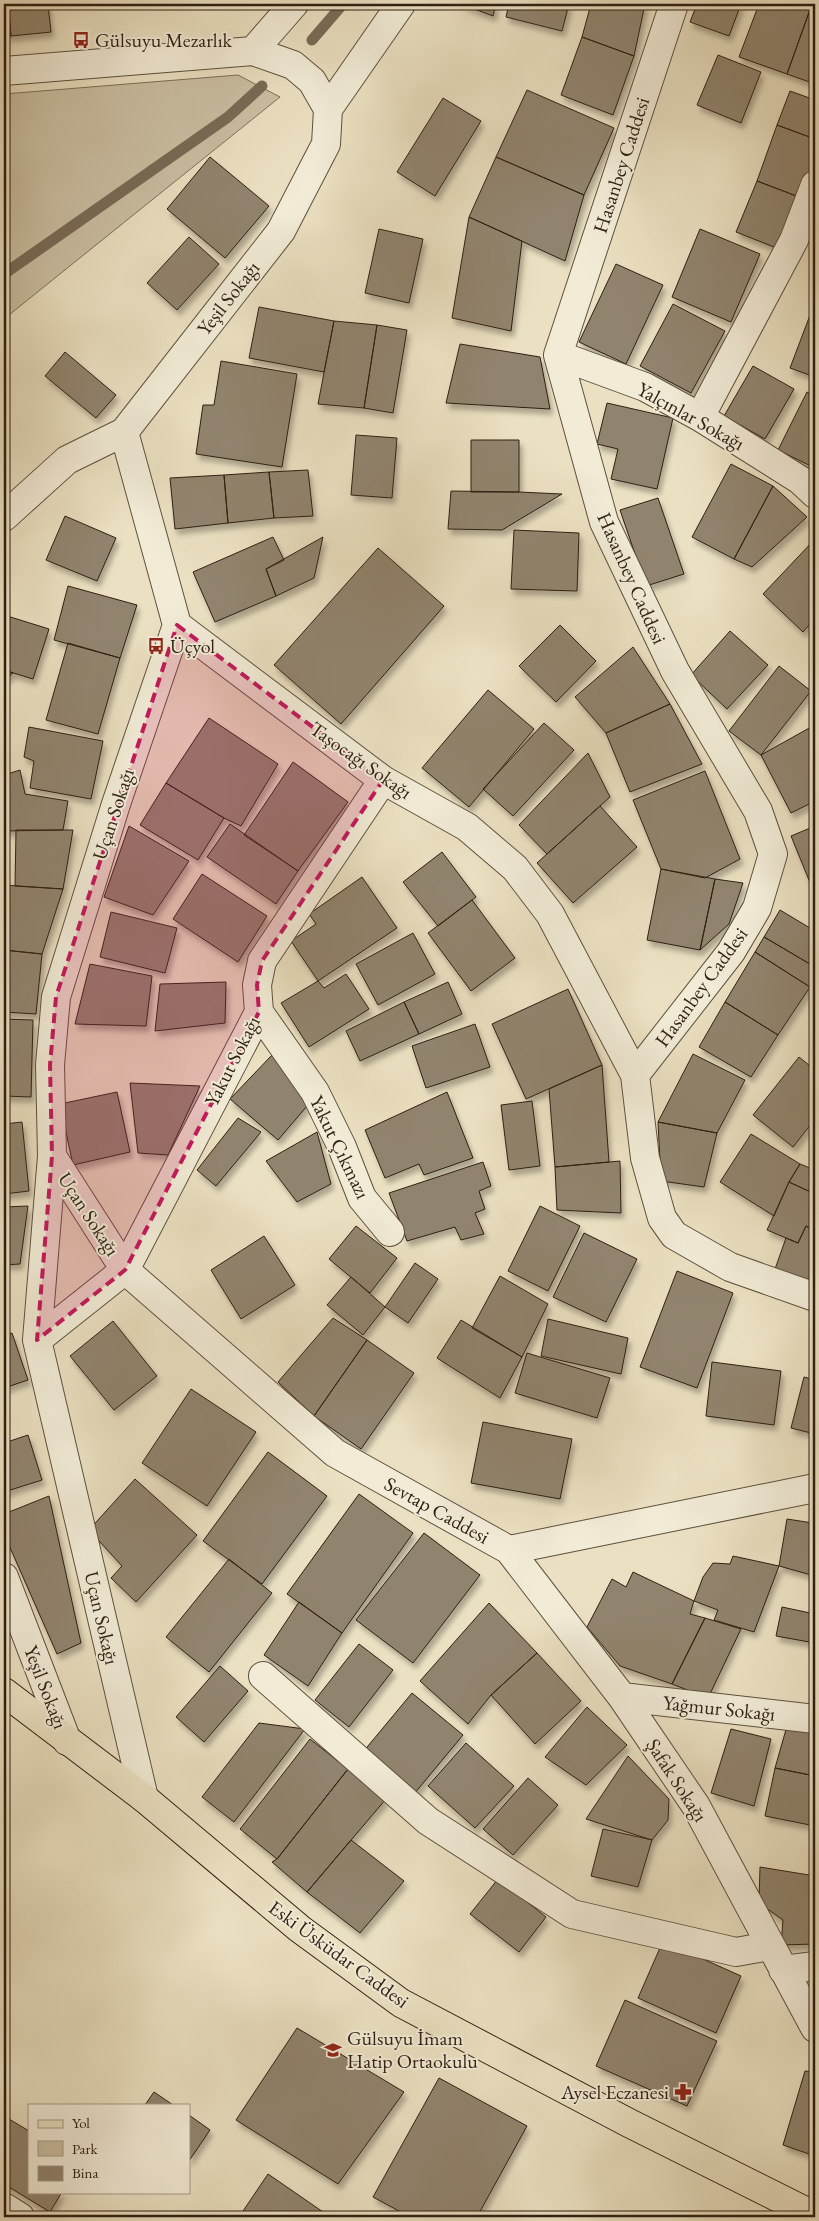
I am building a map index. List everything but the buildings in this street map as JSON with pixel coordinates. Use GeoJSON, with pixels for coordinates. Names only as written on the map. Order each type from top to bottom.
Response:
{"type":"FeatureCollection","features":[{"type":"Feature","properties":{"kind":"main road","name":"Eski Üsküdar Caddesi"},"geometry":{"type":"LineString","coordinates":[[4,1692],[144,1798],[300,1929],[401,2003],[630,2123],[815,2216]]}},
{"type":"Feature","properties":{"kind":"street"},"geometry":{"type":"LineString","coordinates":[[253,51],[294,4]]}},
{"type":"Feature","properties":{"kind":"street"},"geometry":{"type":"LineString","coordinates":[[4,70],[253,51],[293,65],[312,81],[328,108],[401,4]]}},
{"type":"Feature","properties":{"kind":"street","name":"Hasanbey Caddesi"},"geometry":{"type":"LineString","coordinates":[[635,1075],[731,952],[757,908],[774,854],[758,811],[675,671],[604,522],[558,355],[674,4]]}},
{"type":"Feature","properties":{"kind":"street","name":"Yeşil Sokağı"},"geometry":{"type":"LineString","coordinates":[[4,517],[67,460],[124,432],[281,231],[326,144],[328,108]]}},
{"type":"Feature","properties":{"kind":"street"},"geometry":{"type":"LineString","coordinates":[[700,416],[794,240],[815,185]]}},
{"type":"Feature","properties":{"kind":"street","name":"Yalçınlar Sokağı"},"geometry":{"type":"LineString","coordinates":[[558,355],[645,387],[700,416],[800,480],[815,494]]}},
{"type":"Feature","properties":{"kind":"street"},"geometry":{"type":"LineString","coordinates":[[124,432],[177,625]]}},
{"type":"Feature","properties":{"kind":"street","name":"Taşocağı Sokağı"},"geometry":{"type":"LineString","coordinates":[[177,625],[384,780],[467,827],[514,868],[550,914],[635,1075]]}},
{"type":"Feature","properties":{"kind":"street","name":"Uçan Sokağı"},"geometry":{"type":"LineString","coordinates":[[144,1798],[37,1340],[125,1270],[52,1156],[50,1064],[56,997],[116,804],[177,625]]}},
{"type":"Feature","properties":{"kind":"street","name":"Yakut Sokağı"},"geometry":{"type":"LineString","coordinates":[[125,1270],[259,1012],[256,985],[262,960],[384,780]]}},
{"type":"Feature","properties":{"kind":"street","name":"Yakut Çıkmazı"},"geometry":{"type":"LineString","coordinates":[[259,1012],[315,1092],[342,1147],[362,1198],[390,1232]]}},
{"type":"Feature","properties":{"kind":"street"},"geometry":{"type":"LineString","coordinates":[[635,1075],[645,1158],[662,1218],[674,1235],[730,1267],[815,1297]]}},
{"type":"Feature","properties":{"kind":"street"},"geometry":{"type":"LineString","coordinates":[[37,1340],[52,1156]]}},
{"type":"Feature","properties":{"kind":"street","name":"Sevtap Caddesi"},"geometry":{"type":"LineString","coordinates":[[125,1270],[335,1453],[509,1550],[815,1488]]}},
{"type":"Feature","properties":{"kind":"street","name":"Şafak Sokağı"},"geometry":{"type":"LineString","coordinates":[[509,1550],[622,1697],[696,1806],[815,2028]]}},
{"type":"Feature","properties":{"kind":"street","name":"Yeşil Sokağı"},"geometry":{"type":"LineString","coordinates":[[4,1577],[68,1741]]}},
{"type":"Feature","properties":{"kind":"street"},"geometry":{"type":"LineString","coordinates":[[263,1676],[428,1821],[572,1914],[736,1952],[770,1946]]}},
{"type":"Feature","properties":{"kind":"street","name":"Yağmur Sokağı"},"geometry":{"type":"LineString","coordinates":[[622,1697],[815,1719]]}},
{"type":"Feature","properties":{"kind":"street"},"geometry":{"type":"LineString","coordinates":[[783,1970],[815,1966]]}},
{"type":"Feature","properties":{"kind":"street"},"geometry":{"type":"LineString","coordinates":[[4,2207],[20,2217]]}},
{"type":"Feature","properties":{"kind":"highlighted area"},"geometry":{"type":"Polygon","coordinates":[[[177,625],[383,780],[262,961],[257,985],[259,1012],[125,1270],[37,1340],[52,1156],[50,1065],[56,997],[177,625]]]}},
{"type":"Feature","properties":{"kind":"green space"},"geometry":{"type":"Polygon","coordinates":[[[238,75],[280,97],[4,319],[4,94],[238,75]]]}},
{"type":"Feature","properties":{"kind":"waterway"},"geometry":{"type":"LineString","coordinates":[[312,40],[343,4]]}},
{"type":"Feature","properties":{"kind":"waterway"},"geometry":{"type":"LineString","coordinates":[[4,274],[228,117],[262,86]]}},
{"type":"Feature","properties":{"kind":"place","name":"Gülsuyu Mezarlık"},"geometry":{"type":"Point","coordinates":[81,40]}},
{"type":"Feature","properties":{"kind":"place","name":"Üçyol"},"geometry":{"type":"Point","coordinates":[156,646]}},
{"type":"Feature","properties":{"kind":"place","name":"Gülsuyu İmam Hatip Ortaokulu"},"geometry":{"type":"Point","coordinates":[333,2050]}},
{"type":"Feature","properties":{"kind":"place","name":"Aysel Eczanesi"},"geometry":{"type":"Point","coordinates":[683,2092]}}]}
